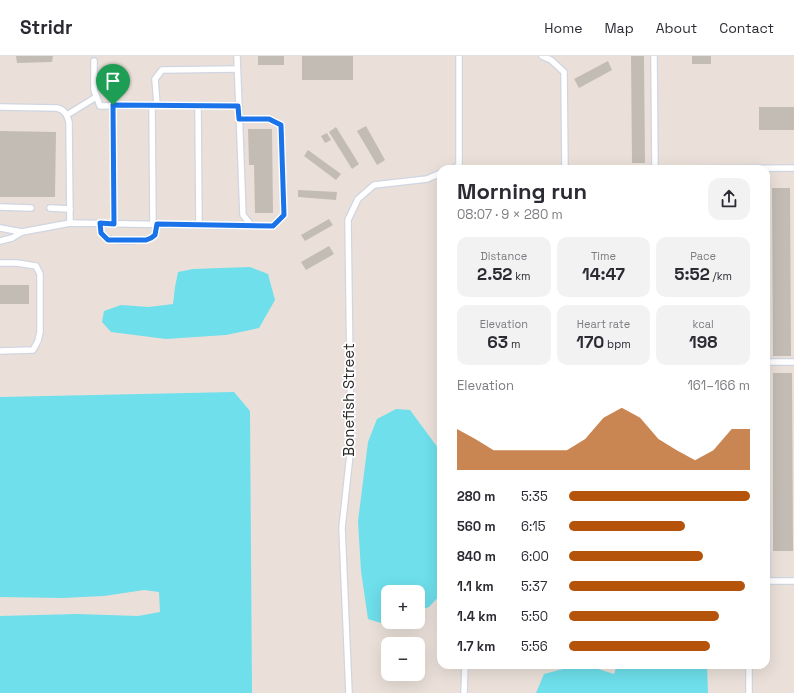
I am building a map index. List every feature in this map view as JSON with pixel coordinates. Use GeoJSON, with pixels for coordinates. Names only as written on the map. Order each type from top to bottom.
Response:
{"type":"FeatureCollection","features":[{"type":"Feature","properties":{"kind":"lane"},"geometry":{"type":"LineString","coordinates":[[237,56],[243,215],[252,226]]}},
{"type":"Feature","properties":{"kind":"lane"},"geometry":{"type":"LineString","coordinates":[[459,56],[459,165]]}},
{"type":"Feature","properties":{"kind":"lane"},"geometry":{"type":"LineString","coordinates":[[542,56],[550,60],[564,72],[565,165]]}},
{"type":"Feature","properties":{"kind":"lane"},"geometry":{"type":"LineString","coordinates":[[654,56],[655,165]]}},
{"type":"Feature","properties":{"kind":"lane"},"geometry":{"type":"LineString","coordinates":[[94,61],[94,90],[100,106],[238,106]]}},
{"type":"Feature","properties":{"kind":"lane"},"geometry":{"type":"LineString","coordinates":[[100,223],[101,233],[108,240],[118,241],[151,238],[155,235],[155,78],[162,70],[237,69]]}},
{"type":"Feature","properties":{"kind":"lane"},"geometry":{"type":"LineString","coordinates":[[67,115],[96,97]]}},
{"type":"Feature","properties":{"kind":"lane"},"geometry":{"type":"LineString","coordinates":[[113,105],[114,224]]}},
{"type":"Feature","properties":{"kind":"lane"},"geometry":{"type":"LineString","coordinates":[[198,106],[199,225]]}},
{"type":"Feature","properties":{"kind":"lane"},"geometry":{"type":"LineString","coordinates":[[0,107],[57,108],[63,110],[67,115],[69,122],[70,223]]}},
{"type":"Feature","properties":{"kind":"lane"},"geometry":{"type":"LineString","coordinates":[[0,241],[12,238],[22,232],[70,223],[273,226],[284,215],[281,125],[269,119],[239,119]]}},
{"type":"Feature","properties":{"kind":"lane"},"geometry":{"type":"LineString","coordinates":[[770,169],[794,168]]}},
{"type":"Feature","properties":{"kind":"lane","name":"Bonefish Street"},"geometry":{"type":"LineString","coordinates":[[349,693],[342,528],[351,445],[348,220],[358,199],[374,185],[427,179],[437,175]]}},
{"type":"Feature","properties":{"kind":"lane"},"geometry":{"type":"LineString","coordinates":[[0,207],[31,208]]}},
{"type":"Feature","properties":{"kind":"lane"},"geometry":{"type":"LineString","coordinates":[[50,208],[70,209]]}},
{"type":"Feature","properties":{"kind":"lane"},"geometry":{"type":"LineString","coordinates":[[0,228],[22,232]]}},
{"type":"Feature","properties":{"kind":"lane"},"geometry":{"type":"LineString","coordinates":[[0,263],[17,263],[36,266],[40,274],[40,317],[38,341],[33,350],[0,351]]}},
{"type":"Feature","properties":{"kind":"lane"},"geometry":{"type":"LineString","coordinates":[[770,362],[794,362]]}},
{"type":"Feature","properties":{"kind":"lane"},"geometry":{"type":"LineString","coordinates":[[770,581],[794,581]]}},
{"type":"Feature","properties":{"kind":"lane"},"geometry":{"type":"LineString","coordinates":[[464,693],[465,669]]}},
{"type":"Feature","properties":{"kind":"lane"},"geometry":{"type":"LineString","coordinates":[[749,669],[749,693]]}},
{"type":"Feature","properties":{"kind":"water"},"geometry":{"type":"Polygon","coordinates":[[[250,267],[268,274],[275,300],[259,328],[226,335],[166,339],[111,332],[102,322],[104,311],[121,305],[149,307],[173,304],[178,272],[193,269],[250,267]]]}},
{"type":"Feature","properties":{"kind":"water"},"geometry":{"type":"Polygon","coordinates":[[[234,392],[250,411],[252,693],[0,693],[0,616],[77,614],[138,616],[160,612],[159,592],[144,590],[104,596],[62,598],[0,597],[0,397],[234,392]]]}},
{"type":"Feature","properties":{"kind":"water"},"geometry":{"type":"Polygon","coordinates":[[[396,409],[410,410],[437,447],[437,598],[429,607],[425,608],[425,585],[381,585],[381,623],[368,619],[361,571],[358,521],[368,442],[377,419],[396,409]]]}},
{"type":"Feature","properties":{"kind":"water"},"geometry":{"type":"Polygon","coordinates":[[[563,669],[598,669],[614,674],[616,669],[707,669],[708,693],[536,693],[544,674],[563,669]]]}},
{"type":"Feature","properties":{"kind":"building"},"geometry":{"type":"Polygon","coordinates":[[[16,56],[53,56],[52,62],[17,63],[16,56]]]}},
{"type":"Feature","properties":{"kind":"building"},"geometry":{"type":"Polygon","coordinates":[[[258,56],[284,56],[284,65],[258,65],[258,56]]]}},
{"type":"Feature","properties":{"kind":"building"},"geometry":{"type":"Polygon","coordinates":[[[302,56],[353,56],[353,80],[302,80],[302,56]]]}},
{"type":"Feature","properties":{"kind":"building"},"geometry":{"type":"Polygon","coordinates":[[[631,56],[644,56],[645,163],[632,163],[631,56]]]}},
{"type":"Feature","properties":{"kind":"building"},"geometry":{"type":"Polygon","coordinates":[[[692,56],[711,56],[711,64],[692,64],[692,56]]]}},
{"type":"Feature","properties":{"kind":"building"},"geometry":{"type":"Polygon","coordinates":[[[608,61],[612,70],[579,88],[574,79],[608,61]]]}},
{"type":"Feature","properties":{"kind":"building"},"geometry":{"type":"Polygon","coordinates":[[[759,107],[794,107],[794,130],[759,130],[759,107]]]}},
{"type":"Feature","properties":{"kind":"building"},"geometry":{"type":"Polygon","coordinates":[[[366,126],[385,160],[377,165],[357,131],[366,126]]]}},
{"type":"Feature","properties":{"kind":"building"},"geometry":{"type":"Polygon","coordinates":[[[336,127],[359,164],[352,169],[329,132],[336,127]]]}},
{"type":"Feature","properties":{"kind":"building"},"geometry":{"type":"Polygon","coordinates":[[[248,129],[272,129],[273,213],[255,213],[254,165],[249,165],[248,129]]]}},
{"type":"Feature","properties":{"kind":"building"},"geometry":{"type":"Polygon","coordinates":[[[0,131],[56,132],[55,197],[0,197],[0,131]]]}},
{"type":"Feature","properties":{"kind":"building"},"geometry":{"type":"Polygon","coordinates":[[[327,133],[331,140],[325,143],[321,136],[327,133]]]}},
{"type":"Feature","properties":{"kind":"building"},"geometry":{"type":"Polygon","coordinates":[[[308,150],[341,174],[336,180],[304,156],[308,150]]]}},
{"type":"Feature","properties":{"kind":"building"},"geometry":{"type":"Polygon","coordinates":[[[772,188],[790,188],[791,356],[773,356],[772,188]]]}},
{"type":"Feature","properties":{"kind":"building"},"geometry":{"type":"Polygon","coordinates":[[[298,190],[337,192],[336,200],[298,197],[298,190]]]}},
{"type":"Feature","properties":{"kind":"building"},"geometry":{"type":"Polygon","coordinates":[[[329,219],[333,225],[305,241],[301,235],[329,219]]]}},
{"type":"Feature","properties":{"kind":"building"},"geometry":{"type":"Polygon","coordinates":[[[329,246],[334,254],[306,270],[301,262],[329,246]]]}},
{"type":"Feature","properties":{"kind":"building"},"geometry":{"type":"Polygon","coordinates":[[[0,285],[29,285],[29,304],[0,304],[0,285]]]}},
{"type":"Feature","properties":{"kind":"building"},"geometry":{"type":"Polygon","coordinates":[[[773,373],[792,373],[793,551],[773,551],[773,373]]]}},
{"type":"Feature","properties":{"kind":"route"},"geometry":{"type":"LineString","coordinates":[[113,105],[238,106],[239,119],[269,119],[281,125],[284,215],[273,226],[157,224],[155,235],[146,240],[108,240],[101,233],[100,223],[114,224],[113,105]]}}]}
